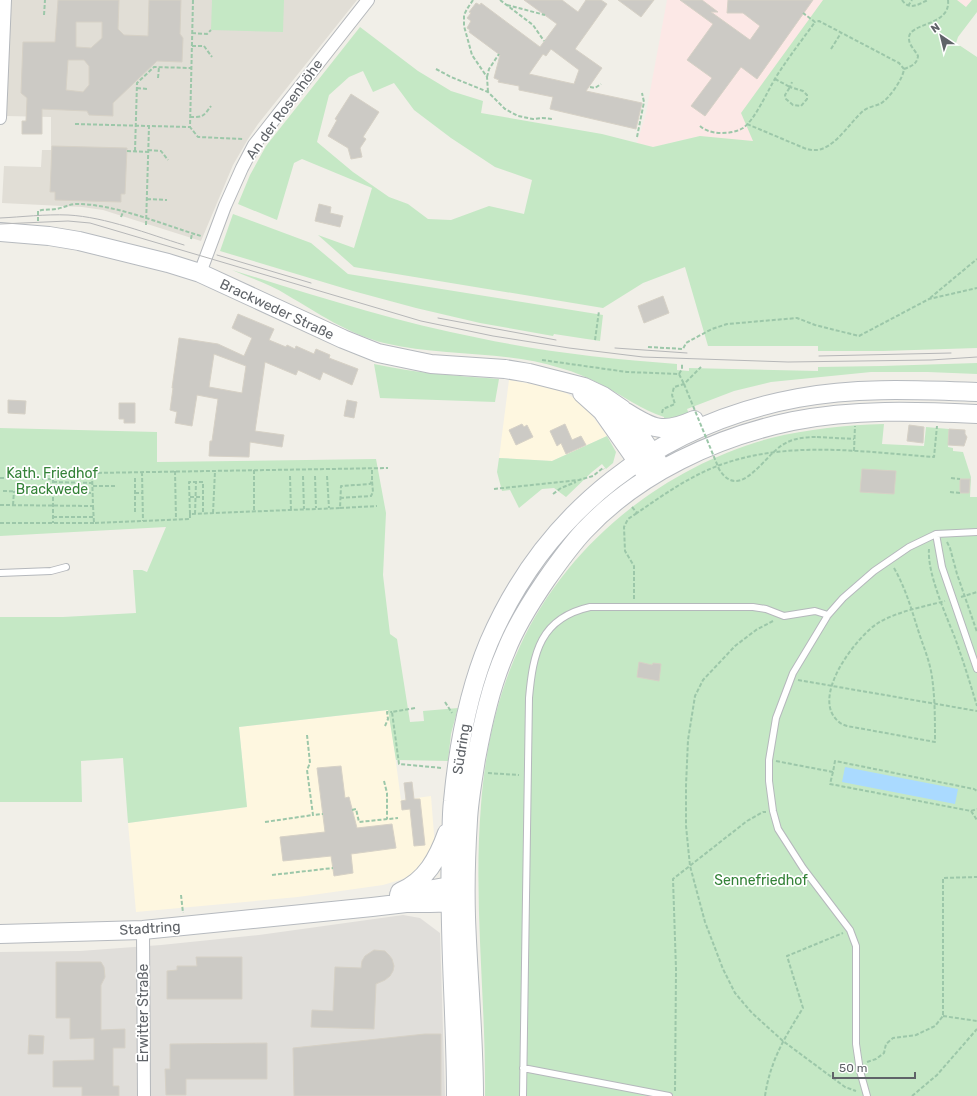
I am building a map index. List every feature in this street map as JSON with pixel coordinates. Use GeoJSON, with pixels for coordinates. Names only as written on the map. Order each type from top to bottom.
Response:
{"type":"FeatureCollection","features":[{"type":"Feature","properties":{"kind":"main road","name":"Brackweder Straße"},"geometry":{"type":"LineString","coordinates":[[0,232],[49,236],[79,241],[168,263],[200,273],[343,339],[378,353],[431,364],[505,369],[555,379],[584,387],[603,396],[622,410],[645,457],[656,474]]}},
{"type":"Feature","properties":{"kind":"main road","name":"Brackweder Straße"},"geometry":{"type":"LineString","coordinates":[[555,379],[581,392],[592,401],[645,457]]}},
{"type":"Feature","properties":{"kind":"main road"},"geometry":{"type":"LineString","coordinates":[[622,410],[644,423],[663,429],[681,426],[725,408],[758,398],[799,398],[863,391],[903,389],[977,392]]}},
{"type":"Feature","properties":{"kind":"main road"},"geometry":{"type":"LineString","coordinates":[[645,457],[679,438],[726,418],[799,398]]}},
{"type":"Feature","properties":{"kind":"main road"},"geometry":{"type":"LineString","coordinates":[[656,474],[696,453],[742,434],[816,417],[890,411],[977,414]]}},
{"type":"Feature","properties":{"kind":"main road","name":"Südring"},"geometry":{"type":"LineString","coordinates":[[474,1096],[473,1051],[458,894],[453,802],[463,729],[473,690],[488,645],[510,599],[538,556],[568,520],[588,500],[612,480],[645,457]]}},
{"type":"Feature","properties":{"kind":"main road","name":"Südring"},"geometry":{"type":"LineString","coordinates":[[456,1096],[458,894],[474,770],[483,723],[498,670],[506,650],[528,608],[568,548],[600,515],[617,501],[656,474]]}},
{"type":"Feature","properties":{"kind":"main road"},"geometry":{"type":"LineString","coordinates":[[389,896],[412,885],[425,874],[436,860],[448,832],[453,802]]}},
{"type":"Feature","properties":{"kind":"main road","name":"Stadtring"},"geometry":{"type":"LineString","coordinates":[[300,914],[389,896],[458,894]]}},
{"type":"Feature","properties":{"kind":"main road","name":"Stadtring"},"geometry":{"type":"LineString","coordinates":[[0,934],[143,930],[372,907],[458,894]]}},
{"type":"Feature","properties":{"kind":"street"},"geometry":{"type":"LineString","coordinates":[[0,118],[5,0]]}},
{"type":"Feature","properties":{"kind":"street","name":"An der Rosenhöhe"},"geometry":{"type":"LineString","coordinates":[[200,273],[212,239],[242,168],[254,146],[368,0]]}},
{"type":"Feature","properties":{"kind":"street","name":"Erwitter Straße"},"geometry":{"type":"LineString","coordinates":[[143,930],[144,1096]]}},
{"type":"Feature","properties":{"kind":"lane"},"geometry":{"type":"LineString","coordinates":[[866,1094],[856,1044],[856,946],[850,930],[799,861],[778,829],[773,811],[769,781],[769,760],[776,718],[791,678],[828,616],[843,598],[874,571],[909,548],[936,534],[977,532]]}},
{"type":"Feature","properties":{"kind":"lane"},"geometry":{"type":"LineString","coordinates":[[936,534],[940,558],[977,669]]}},
{"type":"Feature","properties":{"kind":"lane"},"geometry":{"type":"LineString","coordinates":[[0,573],[51,571],[66,567]]}},
{"type":"Feature","properties":{"kind":"lane"},"geometry":{"type":"LineString","coordinates":[[523,1096],[529,698],[531,669],[542,638],[558,622],[579,609],[590,607],[753,607],[766,609],[784,616],[815,611],[828,616]]}},
{"type":"Feature","properties":{"kind":"lane"},"geometry":{"type":"LineString","coordinates":[[523,1068],[669,1096]]}},
{"type":"Feature","properties":{"kind":"path"},"geometry":{"type":"LineString","coordinates":[[44,15],[45,0]]}},
{"type":"Feature","properties":{"kind":"path"},"geometry":{"type":"LineString","coordinates":[[193,0],[190,127],[198,137],[240,138],[245,139],[254,146]]}},
{"type":"Feature","properties":{"kind":"path"},"geometry":{"type":"LineString","coordinates":[[473,0],[466,9],[464,26],[472,55],[487,77]]}},
{"type":"Feature","properties":{"kind":"path"},"geometry":{"type":"LineString","coordinates":[[500,0],[533,25],[544,41]]}},
{"type":"Feature","properties":{"kind":"path"},"geometry":{"type":"LineString","coordinates":[[902,0],[908,6],[913,6],[928,0]]}},
{"type":"Feature","properties":{"kind":"path"},"geometry":{"type":"LineString","coordinates":[[908,6],[912,0]]}},
{"type":"Feature","properties":{"kind":"path"},"geometry":{"type":"LineString","coordinates":[[904,69],[915,64],[918,56],[909,42],[908,38],[910,34],[915,29],[930,24],[941,17],[948,5],[948,0]]}},
{"type":"Feature","properties":{"kind":"path"},"geometry":{"type":"LineString","coordinates":[[506,5],[545,16]]}},
{"type":"Feature","properties":{"kind":"path"},"geometry":{"type":"LineString","coordinates":[[747,124],[804,148],[818,150],[833,142],[863,111],[882,103],[900,82],[904,74],[904,69],[899,63],[819,21],[815,22],[803,13]]}},
{"type":"Feature","properties":{"kind":"path"},"geometry":{"type":"LineString","coordinates":[[700,126],[703,130],[728,134],[743,128],[755,113],[775,79],[815,22]]}},
{"type":"Feature","properties":{"kind":"path"},"geometry":{"type":"LineString","coordinates":[[192,33],[207,34],[211,30]]}},
{"type":"Feature","properties":{"kind":"path"},"geometry":{"type":"LineString","coordinates":[[831,49],[841,33]]}},
{"type":"Feature","properties":{"kind":"path"},"geometry":{"type":"LineString","coordinates":[[192,46],[204,46],[212,57]]}},
{"type":"Feature","properties":{"kind":"path"},"geometry":{"type":"LineString","coordinates":[[488,92],[487,77],[489,69],[499,54]]}},
{"type":"Feature","properties":{"kind":"path"},"geometry":{"type":"LineString","coordinates":[[135,151],[136,83],[154,67],[191,68]]}},
{"type":"Feature","properties":{"kind":"path"},"geometry":{"type":"LineString","coordinates":[[158,78],[159,67]]}},
{"type":"Feature","properties":{"kind":"path"},"geometry":{"type":"LineString","coordinates":[[436,69],[488,92],[505,109],[518,116],[533,119],[553,119]]}},
{"type":"Feature","properties":{"kind":"path"},"geometry":{"type":"LineString","coordinates":[[775,79],[790,87],[805,92],[807,99],[801,106],[793,105],[786,99],[785,95],[790,87],[792,82]]}},
{"type":"Feature","properties":{"kind":"path"},"geometry":{"type":"LineString","coordinates":[[590,87],[595,88],[601,84]]}},
{"type":"Feature","properties":{"kind":"path"},"geometry":{"type":"LineString","coordinates":[[137,88],[147,89]]}},
{"type":"Feature","properties":{"kind":"path"},"geometry":{"type":"LineString","coordinates":[[637,137],[644,102],[642,93]]}},
{"type":"Feature","properties":{"kind":"path"},"geometry":{"type":"LineString","coordinates":[[190,117],[202,117],[211,106]]}},
{"type":"Feature","properties":{"kind":"path"},"geometry":{"type":"LineString","coordinates":[[75,124],[190,127]]}},
{"type":"Feature","properties":{"kind":"path"},"geometry":{"type":"LineString","coordinates":[[146,225],[149,126]]}},
{"type":"Feature","properties":{"kind":"path"},"geometry":{"type":"LineString","coordinates":[[127,151],[161,151],[168,160]]}},
{"type":"Feature","properties":{"kind":"path"},"geometry":{"type":"LineString","coordinates":[[147,199],[167,200]]}},
{"type":"Feature","properties":{"kind":"path"},"geometry":{"type":"LineString","coordinates":[[38,211],[57,209],[69,204],[93,205],[123,212],[212,239]]}},
{"type":"Feature","properties":{"kind":"path"},"geometry":{"type":"LineString","coordinates":[[122,217],[123,212]]}},
{"type":"Feature","properties":{"kind":"path"},"geometry":{"type":"LineString","coordinates":[[191,239],[192,233]]}},
{"type":"Feature","properties":{"kind":"path"},"geometry":{"type":"LineString","coordinates":[[648,347],[683,349],[686,343],[712,329],[727,324],[797,318],[815,325],[859,336],[929,299],[977,259]]}},
{"type":"Feature","properties":{"kind":"path"},"geometry":{"type":"LineString","coordinates":[[929,299],[977,288]]}},
{"type":"Feature","properties":{"kind":"path"},"geometry":{"type":"LineString","coordinates":[[595,340],[599,311]]}},
{"type":"Feature","properties":{"kind":"path"},"geometry":{"type":"LineString","coordinates":[[538,360],[627,372],[679,374]]}},
{"type":"Feature","properties":{"kind":"path"},"geometry":{"type":"LineString","coordinates":[[679,374],[682,369],[682,364]]}},
{"type":"Feature","properties":{"kind":"path"},"geometry":{"type":"LineString","coordinates":[[661,417],[663,409],[675,404],[672,395],[674,386],[684,384],[701,367]]}},
{"type":"Feature","properties":{"kind":"path"},"geometry":{"type":"LineString","coordinates":[[679,374],[719,469],[728,480],[735,482],[742,480],[750,475],[774,450],[784,444],[803,437],[854,439]]}},
{"type":"Feature","properties":{"kind":"path"},"geometry":{"type":"LineString","coordinates":[[854,451],[855,423]]}},
{"type":"Feature","properties":{"kind":"path"},"geometry":{"type":"LineString","coordinates":[[634,606],[634,566],[625,551],[624,527],[628,519],[670,491],[721,465],[747,457],[778,452],[800,450],[854,451],[934,457],[937,423]]}},
{"type":"Feature","properties":{"kind":"path"},"geometry":{"type":"LineString","coordinates":[[340,498],[372,496],[372,468]]}},
{"type":"Feature","properties":{"kind":"path"},"geometry":{"type":"LineString","coordinates":[[53,523],[53,472],[92,473],[388,468]]}},
{"type":"Feature","properties":{"kind":"path"},"geometry":{"type":"LineString","coordinates":[[553,494],[561,488],[592,476],[603,468],[605,472]]}},
{"type":"Feature","properties":{"kind":"path"},"geometry":{"type":"LineString","coordinates":[[254,470],[254,511]]}},
{"type":"Feature","properties":{"kind":"path"},"geometry":{"type":"LineString","coordinates":[[175,471],[176,520]]}},
{"type":"Feature","properties":{"kind":"path"},"geometry":{"type":"LineString","coordinates":[[213,513],[215,471]]}},
{"type":"Feature","properties":{"kind":"path"},"geometry":{"type":"LineString","coordinates":[[142,472],[143,521]]}},
{"type":"Feature","properties":{"kind":"path"},"geometry":{"type":"LineString","coordinates":[[92,473],[94,523]]}},
{"type":"Feature","properties":{"kind":"path"},"geometry":{"type":"LineString","coordinates":[[135,476],[135,512]]}},
{"type":"Feature","properties":{"kind":"path"},"geometry":{"type":"LineString","coordinates":[[290,476],[291,510]]}},
{"type":"Feature","properties":{"kind":"path"},"geometry":{"type":"LineString","coordinates":[[303,476],[304,509]]}},
{"type":"Feature","properties":{"kind":"path"},"geometry":{"type":"LineString","coordinates":[[315,476],[316,509]]}},
{"type":"Feature","properties":{"kind":"path"},"geometry":{"type":"LineString","coordinates":[[327,476],[329,508]]}},
{"type":"Feature","properties":{"kind":"path"},"geometry":{"type":"LineString","coordinates":[[0,478],[53,479]]}},
{"type":"Feature","properties":{"kind":"path"},"geometry":{"type":"LineString","coordinates":[[950,478],[960,479]]}},
{"type":"Feature","properties":{"kind":"path"},"geometry":{"type":"LineString","coordinates":[[494,489],[580,480]]}},
{"type":"Feature","properties":{"kind":"path"},"geometry":{"type":"LineString","coordinates":[[340,508],[341,486],[370,484],[372,481]]}},
{"type":"Feature","properties":{"kind":"path"},"geometry":{"type":"LineString","coordinates":[[53,482],[93,483]]}},
{"type":"Feature","properties":{"kind":"path"},"geometry":{"type":"LineString","coordinates":[[0,523],[94,523],[190,519],[189,482],[203,482],[203,513]]}},
{"type":"Feature","properties":{"kind":"path"},"geometry":{"type":"LineString","coordinates":[[195,514],[196,482]]}},
{"type":"Feature","properties":{"kind":"path"},"geometry":{"type":"LineString","coordinates":[[93,486],[117,486]]}},
{"type":"Feature","properties":{"kind":"path"},"geometry":{"type":"LineString","coordinates":[[3,491],[93,493]]}},
{"type":"Feature","properties":{"kind":"path"},"geometry":{"type":"LineString","coordinates":[[14,492],[14,505]]}},
{"type":"Feature","properties":{"kind":"path"},"geometry":{"type":"LineString","coordinates":[[950,492],[960,493]]}},
{"type":"Feature","properties":{"kind":"path"},"geometry":{"type":"LineString","coordinates":[[135,493],[142,494]]}},
{"type":"Feature","properties":{"kind":"path"},"geometry":{"type":"LineString","coordinates":[[190,497],[203,497]]}},
{"type":"Feature","properties":{"kind":"path"},"geometry":{"type":"LineString","coordinates":[[0,505],[93,506]]}},
{"type":"Feature","properties":{"kind":"path"},"geometry":{"type":"LineString","coordinates":[[190,514],[377,506]]}},
{"type":"Feature","properties":{"kind":"path"},"geometry":{"type":"LineString","coordinates":[[631,506],[637,514]]}},
{"type":"Feature","properties":{"kind":"path"},"geometry":{"type":"LineString","coordinates":[[53,517],[94,517]]}},
{"type":"Feature","properties":{"kind":"path"},"geometry":{"type":"LineString","coordinates":[[977,632],[948,543],[936,534],[929,551],[931,569],[941,602],[965,666],[977,706]]}},
{"type":"Feature","properties":{"kind":"path"},"geometry":{"type":"LineString","coordinates":[[890,560],[909,597],[912,609],[929,663],[932,678],[936,742],[847,726],[839,722],[833,716],[830,708],[829,697],[831,685],[839,668],[850,650],[861,637],[878,623],[894,615],[912,609],[977,592]]}},
{"type":"Feature","properties":{"kind":"path"},"geometry":{"type":"LineString","coordinates":[[784,616],[756,630],[735,646],[703,680],[695,696],[688,740],[686,778],[686,826],[690,866],[705,922],[723,969],[735,993],[752,1013],[783,1041],[845,1087],[866,1094]]}},
{"type":"Feature","properties":{"kind":"path"},"geometry":{"type":"LineString","coordinates":[[791,678],[977,711]]}},
{"type":"Feature","properties":{"kind":"path"},"geometry":{"type":"LineString","coordinates":[[445,702],[452,714]]}},
{"type":"Feature","properties":{"kind":"path"},"geometry":{"type":"LineString","coordinates":[[385,726],[388,719],[387,712],[415,708]]}},
{"type":"Feature","properties":{"kind":"path"},"geometry":{"type":"LineString","coordinates":[[392,712],[399,764],[442,768]]}},
{"type":"Feature","properties":{"kind":"path"},"geometry":{"type":"LineString","coordinates":[[307,735],[310,763],[308,770],[313,816]]}},
{"type":"Feature","properties":{"kind":"path"},"geometry":{"type":"LineString","coordinates":[[769,760],[833,772]]}},
{"type":"Feature","properties":{"kind":"path"},"geometry":{"type":"LineString","coordinates":[[976,789],[835,761],[830,784],[970,811],[977,809]]}},
{"type":"Feature","properties":{"kind":"path"},"geometry":{"type":"LineString","coordinates":[[488,773],[528,775]]}},
{"type":"Feature","properties":{"kind":"path"},"geometry":{"type":"LineString","coordinates":[[384,781],[387,793],[387,819]]}},
{"type":"Feature","properties":{"kind":"path"},"geometry":{"type":"LineString","coordinates":[[352,810],[356,809],[359,822],[398,818]]}},
{"type":"Feature","properties":{"kind":"path"},"geometry":{"type":"LineString","coordinates":[[675,1096],[676,976],[673,879],[747,821],[763,812],[773,811]]}},
{"type":"Feature","properties":{"kind":"path"},"geometry":{"type":"LineString","coordinates":[[970,811],[977,820]]}},
{"type":"Feature","properties":{"kind":"path"},"geometry":{"type":"LineString","coordinates":[[265,822],[323,814]]}},
{"type":"Feature","properties":{"kind":"path"},"geometry":{"type":"LineString","coordinates":[[272,875],[333,868]]}},
{"type":"Feature","properties":{"kind":"path"},"geometry":{"type":"LineString","coordinates":[[859,1064],[876,1059],[884,1053],[886,1044],[893,1038],[916,1035],[935,1026],[943,1016],[943,878],[977,877]]}},
{"type":"Feature","properties":{"kind":"path"},"geometry":{"type":"LineString","coordinates":[[765,1096],[773,1061],[803,1008],[787,956],[850,930]]}},
{"type":"Feature","properties":{"kind":"path"},"geometry":{"type":"LineString","coordinates":[[943,1016],[977,1021]]}},
{"type":"Feature","properties":{"kind":"path"},"geometry":{"type":"LineString","coordinates":[[912,1096],[938,1074],[977,1029]]}},
{"type":"Feature","properties":{"kind":"shaded area"},"geometry":{"type":"Polygon","coordinates":[[[10,0],[357,0],[258,124],[248,139],[233,165],[201,241],[103,210],[82,207],[2,203],[4,166],[41,167],[42,150],[51,150],[51,117],[6,116],[10,0]]]}},
{"type":"Feature","properties":{"kind":"shaded area"},"geometry":{"type":"Polygon","coordinates":[[[667,0],[972,0],[842,179],[700,136],[653,147],[637,143],[646,113],[667,0]]]}},
{"type":"Feature","properties":{"kind":"shaded area"},"geometry":{"type":"Polygon","coordinates":[[[509,380],[554,388],[568,394],[586,407],[607,436],[552,461],[499,458],[509,380]]]}},
{"type":"Feature","properties":{"kind":"shaded area"},"geometry":{"type":"Polygon","coordinates":[[[389,710],[401,800],[431,796],[435,847],[421,867],[409,876],[383,885],[298,897],[136,912],[128,823],[247,807],[239,727],[389,710]]]}},
{"type":"Feature","properties":{"kind":"shaded area"},"geometry":{"type":"Polygon","coordinates":[[[403,915],[420,918],[440,933],[445,1096],[0,1096],[0,952],[80,951],[161,945],[259,935],[403,915]]]}},
{"type":"Feature","properties":{"kind":"green space"},"geometry":{"type":"Polygon","coordinates":[[[212,0],[284,0],[283,32],[211,30],[212,0]]]}},
{"type":"Feature","properties":{"kind":"green space"},"geometry":{"type":"Polygon","coordinates":[[[823,0],[957,0],[966,7],[972,0],[977,0],[977,12],[958,37],[956,43],[977,57],[977,348],[883,351],[818,351],[818,346],[708,346],[685,267],[643,283],[603,308],[354,267],[318,235],[354,248],[372,188],[302,159],[294,163],[277,220],[238,204],[250,175],[266,146],[360,27],[418,71],[451,91],[483,101],[481,113],[602,134],[653,147],[700,136],[753,141],[741,113],[823,0]],[[363,71],[349,77],[329,95],[317,142],[353,172],[389,197],[408,204],[428,219],[451,220],[489,206],[524,214],[532,180],[495,167],[451,138],[414,110],[394,83],[373,92],[363,71]]]}},
{"type":"Feature","properties":{"kind":"green space"},"geometry":{"type":"Polygon","coordinates":[[[233,214],[311,243],[348,274],[603,315],[600,341],[554,334],[553,336],[480,323],[416,308],[353,291],[220,251],[233,214]]]}},
{"type":"Feature","properties":{"kind":"green space"},"geometry":{"type":"Polygon","coordinates":[[[232,270],[354,307],[448,332],[553,351],[677,364],[677,370],[689,371],[689,368],[818,371],[818,367],[977,363],[977,374],[871,372],[771,382],[734,391],[687,409],[689,414],[676,420],[664,420],[664,417],[640,406],[597,382],[560,368],[517,358],[428,350],[384,343],[371,339],[346,329],[260,281],[232,270]]]}},
{"type":"Feature","properties":{"kind":"green space"},"geometry":{"type":"Polygon","coordinates":[[[374,364],[420,372],[499,379],[495,402],[380,398],[374,364]]]}},
{"type":"Feature","properties":{"kind":"green space","name":"Sennefriedhof"},"geometry":{"type":"Polygon","coordinates":[[[884,424],[882,444],[924,446],[926,427],[949,429],[948,447],[953,448],[953,451],[963,452],[971,477],[970,497],[977,497],[977,1096],[485,1096],[484,1023],[478,878],[483,785],[493,724],[505,684],[520,646],[540,609],[564,575],[592,543],[623,515],[657,490],[693,468],[731,451],[771,438],[827,428],[884,424]]]}},
{"type":"Feature","properties":{"kind":"green space","name":"Kath. Friedhof Brackwede"},"geometry":{"type":"Polygon","coordinates":[[[0,428],[157,432],[157,462],[376,459],[386,513],[383,575],[390,634],[397,639],[410,722],[424,721],[423,711],[458,708],[451,734],[448,761],[396,760],[388,710],[239,727],[247,807],[128,823],[123,758],[81,761],[82,802],[0,802],[0,617],[63,617],[136,613],[133,570],[142,570],[147,572],[166,527],[0,536],[0,428]]]}},
{"type":"Feature","properties":{"kind":"green space"},"geometry":{"type":"Polygon","coordinates":[[[607,436],[616,452],[613,463],[606,469],[602,464],[566,497],[554,488],[542,489],[519,508],[510,490],[502,491],[497,472],[499,458],[552,461],[607,436]]]}},
{"type":"Feature","properties":{"kind":"water"},"geometry":{"type":"Polygon","coordinates":[[[845,767],[958,789],[955,804],[842,782],[845,767]]]}},
{"type":"Feature","properties":{"kind":"building"},"geometry":{"type":"Polygon","coordinates":[[[58,0],[119,0],[118,29],[124,35],[148,36],[149,0],[181,0],[180,34],[183,38],[182,62],[157,61],[113,103],[113,116],[89,115],[87,111],[42,109],[42,134],[22,134],[22,121],[26,121],[27,98],[21,93],[23,42],[55,42],[58,0]],[[76,22],[76,47],[91,48],[102,38],[102,22],[76,22]],[[68,60],[66,90],[83,92],[89,85],[89,66],[84,60],[68,60]]]}},
{"type":"Feature","properties":{"kind":"building"},"geometry":{"type":"Polygon","coordinates":[[[524,0],[562,0],[578,12],[586,0],[601,0],[607,4],[575,49],[602,68],[586,91],[642,103],[636,129],[550,109],[553,97],[519,90],[519,86],[498,82],[499,80],[494,78],[500,55],[469,32],[470,30],[467,28],[471,21],[467,18],[471,13],[469,12],[476,3],[480,5],[481,3],[540,47],[557,24],[524,0]],[[551,49],[546,56],[543,54],[529,74],[574,84],[579,70],[551,49]]]}},
{"type":"Feature","properties":{"kind":"building"},"geometry":{"type":"Polygon","coordinates":[[[618,0],[654,0],[641,17],[618,0]]]}},
{"type":"Feature","properties":{"kind":"building"},"geometry":{"type":"Polygon","coordinates":[[[680,0],[702,0],[718,12],[711,12],[750,40],[760,26],[743,13],[727,13],[728,0],[813,0],[757,79],[741,67],[705,116],[691,106],[712,78],[687,60],[713,24],[680,0]]]}},
{"type":"Feature","properties":{"kind":"building"},"geometry":{"type":"Polygon","coordinates":[[[351,94],[379,112],[363,137],[366,139],[360,148],[362,157],[351,159],[348,148],[328,136],[337,120],[335,119],[351,94]]]}},
{"type":"Feature","properties":{"kind":"building"},"geometry":{"type":"Polygon","coordinates":[[[52,146],[127,148],[125,194],[121,194],[121,202],[55,200],[55,192],[50,192],[52,146]]]}},
{"type":"Feature","properties":{"kind":"building"},"geometry":{"type":"Polygon","coordinates":[[[319,204],[331,207],[330,213],[343,216],[340,227],[315,221],[319,204]]]}},
{"type":"Feature","properties":{"kind":"building"},"geometry":{"type":"Polygon","coordinates":[[[663,296],[669,313],[644,323],[638,306],[663,296]]]}},
{"type":"Feature","properties":{"kind":"building"},"geometry":{"type":"Polygon","coordinates":[[[238,314],[274,329],[269,340],[295,349],[296,346],[314,354],[316,349],[330,355],[329,358],[358,369],[352,385],[323,372],[320,380],[298,370],[296,375],[265,362],[255,431],[284,435],[282,447],[250,442],[249,457],[209,456],[210,441],[212,441],[218,399],[197,395],[192,426],[175,423],[177,412],[170,410],[179,338],[218,344],[244,356],[252,338],[232,328],[238,314]],[[214,354],[209,387],[242,393],[246,366],[214,354]]]}},
{"type":"Feature","properties":{"kind":"building"},"geometry":{"type":"Polygon","coordinates":[[[8,400],[26,401],[25,414],[8,413],[8,400]]]}},
{"type":"Feature","properties":{"kind":"building"},"geometry":{"type":"Polygon","coordinates":[[[347,400],[357,402],[354,418],[344,416],[347,400]]]}},
{"type":"Feature","properties":{"kind":"building"},"geometry":{"type":"Polygon","coordinates":[[[119,403],[135,403],[135,423],[124,423],[124,419],[119,419],[119,403]]]}},
{"type":"Feature","properties":{"kind":"building"},"geometry":{"type":"Polygon","coordinates":[[[522,424],[524,427],[527,425],[533,437],[516,445],[509,430],[522,424]]]}},
{"type":"Feature","properties":{"kind":"building"},"geometry":{"type":"Polygon","coordinates":[[[565,424],[572,440],[581,436],[586,445],[566,454],[561,443],[557,446],[550,431],[565,424]]]}},
{"type":"Feature","properties":{"kind":"building"},"geometry":{"type":"Polygon","coordinates":[[[909,425],[924,427],[923,443],[907,441],[909,425]]]}},
{"type":"Feature","properties":{"kind":"building"},"geometry":{"type":"Polygon","coordinates":[[[949,429],[965,430],[967,437],[964,446],[948,445],[949,429]]]}},
{"type":"Feature","properties":{"kind":"building"},"geometry":{"type":"Polygon","coordinates":[[[862,469],[896,471],[894,494],[860,492],[862,469]]]}},
{"type":"Feature","properties":{"kind":"building"},"geometry":{"type":"Polygon","coordinates":[[[960,479],[970,479],[969,493],[960,493],[960,479]]]}},
{"type":"Feature","properties":{"kind":"building"},"geometry":{"type":"Polygon","coordinates":[[[639,662],[652,665],[653,663],[661,664],[659,681],[637,677],[639,662]]]}},
{"type":"Feature","properties":{"kind":"building"},"geometry":{"type":"Polygon","coordinates":[[[341,766],[345,798],[349,797],[357,828],[392,824],[396,848],[351,854],[353,873],[334,876],[331,856],[283,861],[280,837],[325,832],[317,768],[341,766]]]}},
{"type":"Feature","properties":{"kind":"building"},"geometry":{"type":"Polygon","coordinates":[[[412,782],[414,799],[420,799],[425,845],[414,846],[410,809],[402,810],[401,801],[406,800],[404,783],[412,782]]]}},
{"type":"Feature","properties":{"kind":"building"},"geometry":{"type":"Polygon","coordinates":[[[374,950],[385,951],[392,959],[394,966],[390,976],[376,984],[374,1029],[311,1027],[312,1010],[333,1011],[335,967],[361,968],[362,961],[365,956],[374,950]]]}},
{"type":"Feature","properties":{"kind":"building"},"geometry":{"type":"Polygon","coordinates":[[[196,957],[242,957],[242,999],[167,999],[167,971],[177,970],[177,966],[197,966],[196,957]]]}},
{"type":"Feature","properties":{"kind":"building"},"geometry":{"type":"Polygon","coordinates":[[[56,962],[101,962],[104,967],[105,977],[101,985],[101,1030],[125,1029],[125,1048],[113,1048],[113,1086],[119,1086],[119,1096],[82,1096],[82,1087],[53,1087],[53,1061],[94,1060],[94,1038],[70,1039],[70,1018],[56,1018],[56,962]]]}},
{"type":"Feature","properties":{"kind":"building"},"geometry":{"type":"Polygon","coordinates":[[[425,1034],[441,1034],[441,1096],[294,1096],[293,1048],[425,1034]]]}},
{"type":"Feature","properties":{"kind":"building"},"geometry":{"type":"Polygon","coordinates":[[[29,1035],[44,1036],[43,1054],[28,1054],[29,1035]]]}},
{"type":"Feature","properties":{"kind":"building"},"geometry":{"type":"Polygon","coordinates":[[[267,1043],[267,1079],[186,1079],[186,1095],[166,1095],[165,1069],[170,1069],[170,1044],[267,1043]]]}},
{"type":"Feature","properties":{"kind":"tram line"},"geometry":{"type":"LineString","coordinates":[[0,218],[51,215],[82,216],[112,222],[184,245]]}},
{"type":"Feature","properties":{"kind":"tram line"},"geometry":{"type":"LineString","coordinates":[[0,224],[68,221],[90,223],[421,321],[493,336],[569,348],[643,357],[788,362],[931,360],[977,357]]}},
{"type":"Feature","properties":{"kind":"tram line"},"geometry":{"type":"LineString","coordinates":[[217,255],[311,283]]}},
{"type":"Feature","properties":{"kind":"tram line"},"geometry":{"type":"LineString","coordinates":[[438,318],[556,340]]}},
{"type":"Feature","properties":{"kind":"tram line"},"geometry":{"type":"LineString","coordinates":[[615,348],[687,353]]}},
{"type":"Feature","properties":{"kind":"tram line"},"geometry":{"type":"LineString","coordinates":[[819,356],[951,353]]}}]}
